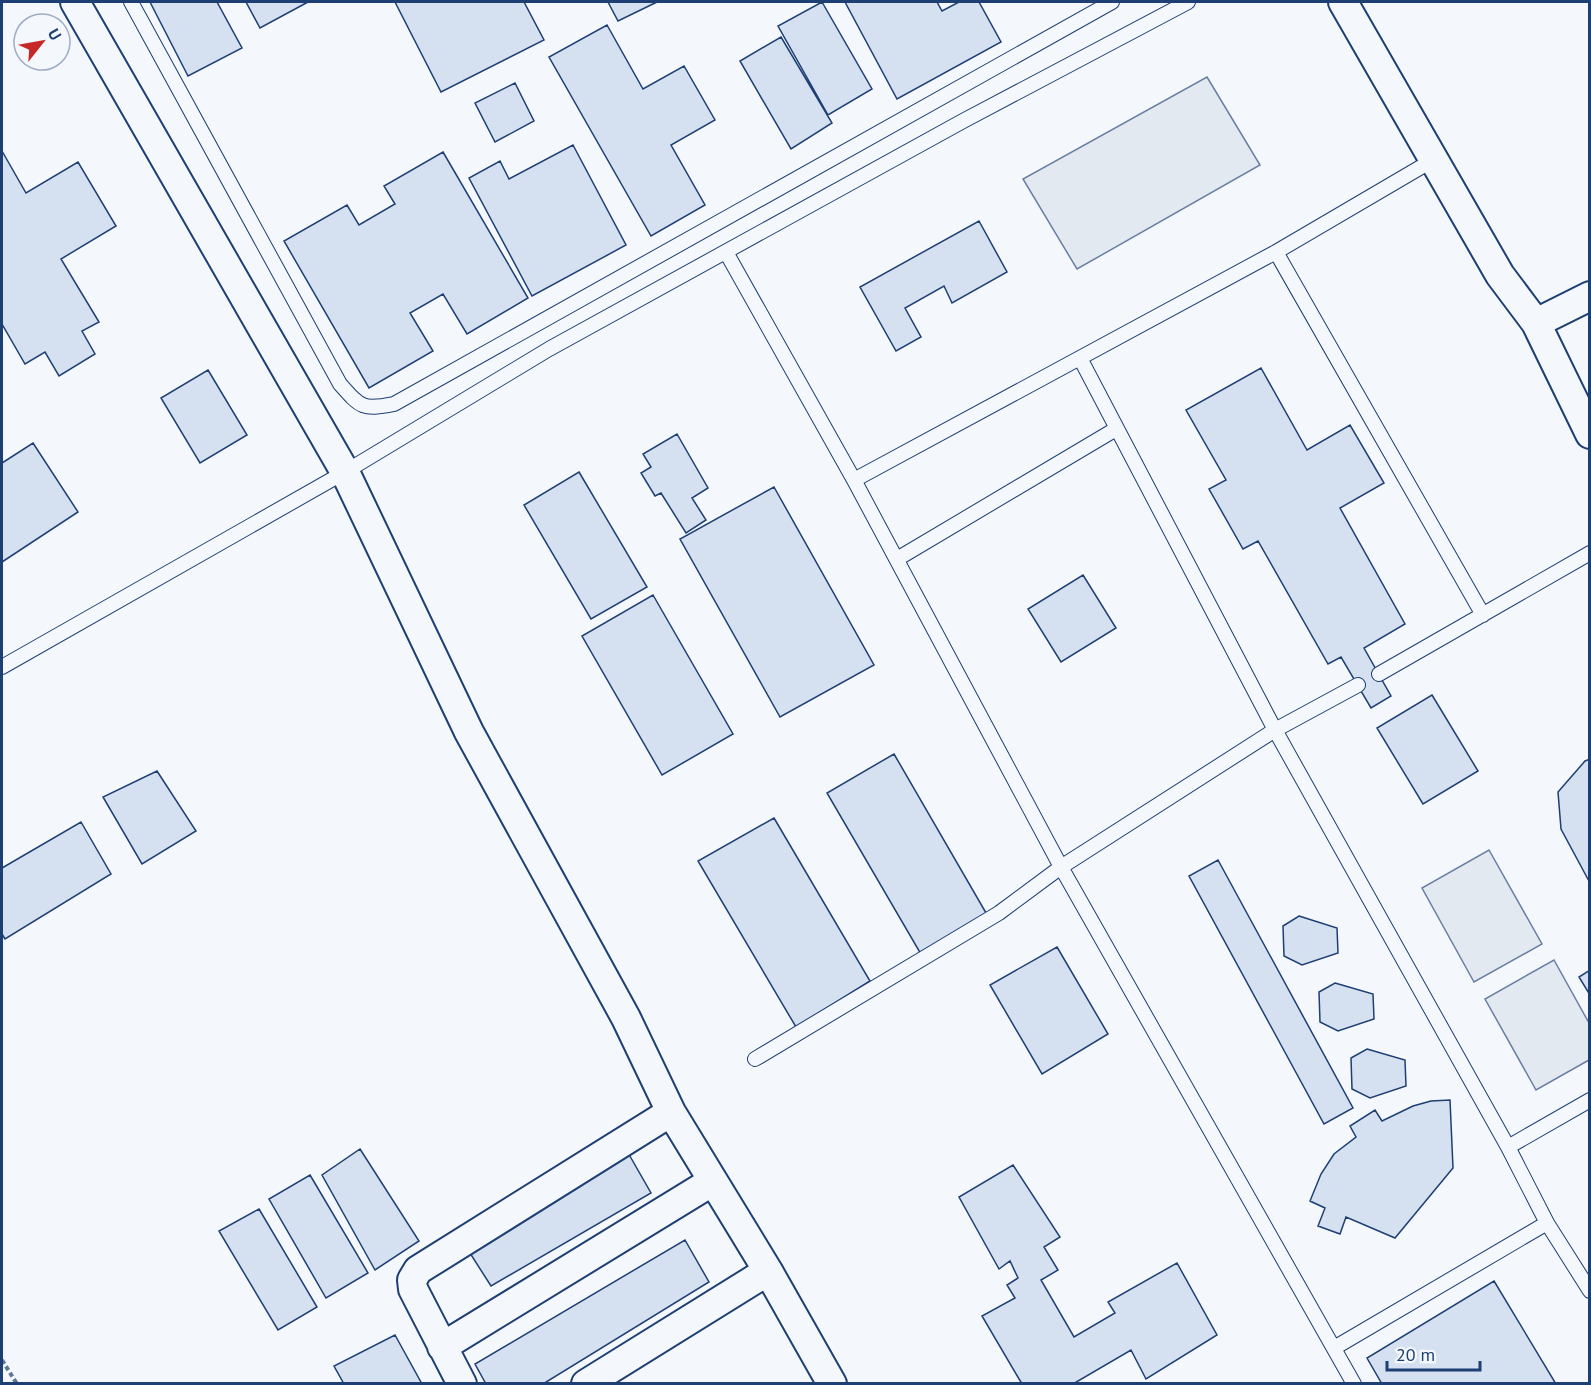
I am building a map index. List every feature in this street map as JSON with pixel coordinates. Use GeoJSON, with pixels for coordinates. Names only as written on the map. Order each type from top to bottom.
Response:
{"type":"FeatureCollection","features":[{"type":"Feature","properties":{"kind":"street"},"geometry":{"type":"LineString","coordinates":[[75,2],[345,472],[469,732],[626,1018],[672,1112],[768,1271],[832,1383]]}},
{"type":"Feature","properties":{"kind":"street"},"geometry":{"type":"LineString","coordinates":[[1343,2],[1500,275],[1536,323],[1590,434]]}},
{"type":"Feature","properties":{"kind":"street"},"geometry":{"type":"LineString","coordinates":[[1536,323],[1590,296]]}},
{"type":"Feature","properties":{"kind":"street"},"geometry":{"type":"LineString","coordinates":[[462,1383],[413,1289],[412,1280],[418,1270],[672,1112]]}},
{"type":"Feature","properties":{"kind":"street"},"geometry":{"type":"LineString","coordinates":[[442,1347],[713,1181]]}},
{"type":"Feature","properties":{"kind":"street"},"geometry":{"type":"LineString","coordinates":[[586,1383],[768,1271]]}},
{"type":"Feature","properties":{"kind":"lane"},"geometry":{"type":"LineString","coordinates":[[131,2],[340,384],[357,404],[373,408],[394,404],[1112,2]]}},
{"type":"Feature","properties":{"kind":"lane"},"geometry":{"type":"LineString","coordinates":[[2,667],[345,472],[549,349],[963,121],[1188,2]]}},
{"type":"Feature","properties":{"kind":"lane"},"geometry":{"type":"LineString","coordinates":[[854,480],[1276,252],[1433,160]]}},
{"type":"Feature","properties":{"kind":"lane"},"geometry":{"type":"LineString","coordinates":[[726,252],[854,480],[1061,867],[1354,1383]]}},
{"type":"Feature","properties":{"kind":"lane"},"geometry":{"type":"LineString","coordinates":[[1276,252],[1483,615]]}},
{"type":"Feature","properties":{"kind":"lane"},"geometry":{"type":"LineString","coordinates":[[1080,358],[1275,730],[1508,1147],[1547,1224],[1590,1291]]}},
{"type":"Feature","properties":{"kind":"lane"},"geometry":{"type":"LineString","coordinates":[[897,559],[1116,429]]}},
{"type":"Feature","properties":{"kind":"lane"},"geometry":{"type":"LineString","coordinates":[[1379,674],[1590,553]]}},
{"type":"Feature","properties":{"kind":"lane"},"geometry":{"type":"LineString","coordinates":[[755,1059],[999,913],[1061,867],[1275,730],[1358,686]]}},
{"type":"Feature","properties":{"kind":"lane"},"geometry":{"type":"LineString","coordinates":[[1508,1147],[1590,1100]]}},
{"type":"Feature","properties":{"kind":"lane"},"geometry":{"type":"LineString","coordinates":[[1334,1348],[1547,1224]]}},
{"type":"Feature","properties":{"kind":"path"},"geometry":{"type":"LineString","coordinates":[[2,1360],[17,1383]]}},
{"type":"Feature","properties":{"kind":"shaded area"},"geometry":{"type":"Polygon","coordinates":[[[1207,77],[1260,165],[1077,269],[1023,179],[1207,77]]]}},
{"type":"Feature","properties":{"kind":"shaded area"},"geometry":{"type":"Polygon","coordinates":[[[1489,850],[1542,944],[1474,982],[1422,888],[1489,850]]]}},
{"type":"Feature","properties":{"kind":"shaded area"},"geometry":{"type":"Polygon","coordinates":[[[1554,960],[1589,1023],[1589,1060],[1536,1090],[1485,999],[1554,960]]]}},
{"type":"Feature","properties":{"kind":"building"},"geometry":{"type":"Polygon","coordinates":[[[150,2],[217,2],[242,48],[188,76],[150,2]]]}},
{"type":"Feature","properties":{"kind":"building"},"geometry":{"type":"Polygon","coordinates":[[[246,2],[308,2],[260,28],[246,2]]]}},
{"type":"Feature","properties":{"kind":"building"},"geometry":{"type":"Polygon","coordinates":[[[395,2],[524,2],[544,40],[441,92],[395,2]]]}},
{"type":"Feature","properties":{"kind":"building"},"geometry":{"type":"Polygon","coordinates":[[[608,2],[657,2],[618,21],[608,2]]]}},
{"type":"Feature","properties":{"kind":"building"},"geometry":{"type":"Polygon","coordinates":[[[822,2],[872,89],[828,115],[778,26],[822,2]]]}},
{"type":"Feature","properties":{"kind":"building"},"geometry":{"type":"Polygon","coordinates":[[[845,2],[937,2],[942,11],[959,2],[979,2],[1001,42],[897,99],[845,2]]]}},
{"type":"Feature","properties":{"kind":"building"},"geometry":{"type":"Polygon","coordinates":[[[607,25],[643,89],[684,66],[715,120],[671,145],[705,205],[651,236],[549,57],[607,25]]]}},
{"type":"Feature","properties":{"kind":"building"},"geometry":{"type":"Polygon","coordinates":[[[781,37],[832,123],[791,149],[740,61],[781,37]]]}},
{"type":"Feature","properties":{"kind":"building"},"geometry":{"type":"Polygon","coordinates":[[[515,83],[534,121],[495,142],[475,103],[515,83]]]}},
{"type":"Feature","properties":{"kind":"building"},"geometry":{"type":"Polygon","coordinates":[[[573,145],[626,245],[532,296],[469,178],[500,161],[509,179],[573,145]]]}},
{"type":"Feature","properties":{"kind":"building"},"geometry":{"type":"Polygon","coordinates":[[[2,151],[26,193],[78,162],[116,226],[61,259],[99,322],[82,331],[95,354],[59,376],[45,352],[25,364],[2,324],[2,151]]]}},
{"type":"Feature","properties":{"kind":"building"},"geometry":{"type":"Polygon","coordinates":[[[443,152],[528,298],[467,334],[443,294],[410,313],[433,351],[369,388],[284,241],[347,205],[359,225],[395,204],[384,186],[443,152]]]}},
{"type":"Feature","properties":{"kind":"building"},"geometry":{"type":"Polygon","coordinates":[[[979,221],[1007,272],[952,303],[944,286],[905,308],[921,337],[896,351],[860,287],[979,221]]]}},
{"type":"Feature","properties":{"kind":"building"},"geometry":{"type":"Polygon","coordinates":[[[1261,368],[1307,450],[1350,425],[1384,483],[1340,508],[1405,624],[1364,648],[1391,696],[1371,708],[1341,657],[1328,664],[1258,541],[1243,549],[1209,489],[1226,480],[1186,410],[1261,368]]]}},
{"type":"Feature","properties":{"kind":"building"},"geometry":{"type":"Polygon","coordinates":[[[208,370],[247,435],[200,463],[161,398],[208,370]]]}},
{"type":"Feature","properties":{"kind":"building"},"geometry":{"type":"Polygon","coordinates":[[[677,434],[708,488],[692,498],[706,520],[686,533],[661,493],[655,496],[641,473],[651,467],[643,454],[677,434]]]}},
{"type":"Feature","properties":{"kind":"building"},"geometry":{"type":"Polygon","coordinates":[[[33,443],[78,512],[2,562],[2,463],[33,443]]]}},
{"type":"Feature","properties":{"kind":"building"},"geometry":{"type":"Polygon","coordinates":[[[579,472],[647,587],[591,619],[524,505],[579,472]]]}},
{"type":"Feature","properties":{"kind":"building"},"geometry":{"type":"Polygon","coordinates":[[[774,487],[874,665],[780,717],[680,539],[774,487]]]}},
{"type":"Feature","properties":{"kind":"building"},"geometry":{"type":"Polygon","coordinates":[[[1083,575],[1116,628],[1061,662],[1028,609],[1083,575]]]}},
{"type":"Feature","properties":{"kind":"building"},"geometry":{"type":"Polygon","coordinates":[[[653,595],[733,734],[662,775],[582,636],[653,595]]]}},
{"type":"Feature","properties":{"kind":"building"},"geometry":{"type":"Polygon","coordinates":[[[1432,695],[1478,771],[1423,804],[1377,728],[1432,695]]]}},
{"type":"Feature","properties":{"kind":"building"},"geometry":{"type":"Polygon","coordinates":[[[894,754],[989,918],[922,956],[827,793],[894,754]]]}},
{"type":"Feature","properties":{"kind":"building"},"geometry":{"type":"Polygon","coordinates":[[[1590,759],[1590,883],[1561,829],[1558,792],[1585,761],[1590,759]]]}},
{"type":"Feature","properties":{"kind":"building"},"geometry":{"type":"Polygon","coordinates":[[[157,771],[196,831],[142,864],[103,797],[157,771]]]}},
{"type":"Feature","properties":{"kind":"building"},"geometry":{"type":"Polygon","coordinates":[[[774,818],[870,981],[796,1027],[698,861],[774,818]]]}},
{"type":"Feature","properties":{"kind":"building"},"geometry":{"type":"Polygon","coordinates":[[[81,822],[111,874],[5,939],[2,934],[2,868],[81,822]]]}},
{"type":"Feature","properties":{"kind":"building"},"geometry":{"type":"Polygon","coordinates":[[[1218,860],[1353,1108],[1324,1124],[1189,876],[1218,860]]]}},
{"type":"Feature","properties":{"kind":"building"},"geometry":{"type":"Polygon","coordinates":[[[1299,916],[1337,928],[1338,953],[1302,965],[1284,956],[1283,926],[1299,916]]]}},
{"type":"Feature","properties":{"kind":"building"},"geometry":{"type":"Polygon","coordinates":[[[1057,947],[1108,1034],[1042,1074],[990,985],[1057,947]]]}},
{"type":"Feature","properties":{"kind":"building"},"geometry":{"type":"Polygon","coordinates":[[[1590,970],[1590,995],[1579,977],[1590,970]]]}},
{"type":"Feature","properties":{"kind":"building"},"geometry":{"type":"Polygon","coordinates":[[[1335,983],[1373,994],[1374,1019],[1338,1031],[1320,1022],[1319,992],[1335,983]]]}},
{"type":"Feature","properties":{"kind":"building"},"geometry":{"type":"Polygon","coordinates":[[[1367,1049],[1405,1060],[1406,1086],[1370,1098],[1352,1089],[1351,1058],[1367,1049]]]}},
{"type":"Feature","properties":{"kind":"building"},"geometry":{"type":"Polygon","coordinates":[[[1450,1100],[1453,1168],[1395,1238],[1346,1217],[1340,1234],[1318,1226],[1325,1208],[1310,1201],[1321,1174],[1334,1154],[1356,1137],[1350,1126],[1375,1110],[1382,1121],[1413,1106],[1431,1101],[1450,1100]]]}},
{"type":"Feature","properties":{"kind":"building"},"geometry":{"type":"Polygon","coordinates":[[[360,1149],[419,1241],[375,1270],[322,1175],[360,1149]]]}},
{"type":"Feature","properties":{"kind":"building"},"geometry":{"type":"Polygon","coordinates":[[[627,1151],[651,1193],[491,1286],[468,1250],[627,1151]]]}},
{"type":"Feature","properties":{"kind":"building"},"geometry":{"type":"Polygon","coordinates":[[[1013,1165],[1060,1237],[1044,1247],[1058,1270],[1041,1280],[1074,1337],[1115,1313],[1108,1302],[1177,1263],[1217,1335],[1146,1379],[1131,1350],[1073,1384],[1022,1384],[982,1316],[1015,1298],[1007,1285],[1018,1278],[1010,1261],[999,1269],[959,1197],[1013,1165]]]}},
{"type":"Feature","properties":{"kind":"building"},"geometry":{"type":"Polygon","coordinates":[[[310,1175],[368,1273],[326,1298],[269,1199],[310,1175]]]}},
{"type":"Feature","properties":{"kind":"building"},"geometry":{"type":"Polygon","coordinates":[[[259,1209],[317,1307],[278,1330],[219,1231],[259,1209]]]}},
{"type":"Feature","properties":{"kind":"building"},"geometry":{"type":"Polygon","coordinates":[[[685,1240],[709,1282],[543,1384],[486,1384],[475,1364],[685,1240]]]}},
{"type":"Feature","properties":{"kind":"building"},"geometry":{"type":"Polygon","coordinates":[[[1494,1281],[1556,1384],[1382,1384],[1367,1358],[1494,1281]]]}},
{"type":"Feature","properties":{"kind":"building"},"geometry":{"type":"Polygon","coordinates":[[[395,1335],[422,1384],[344,1384],[334,1366],[395,1335]]]}}]}
